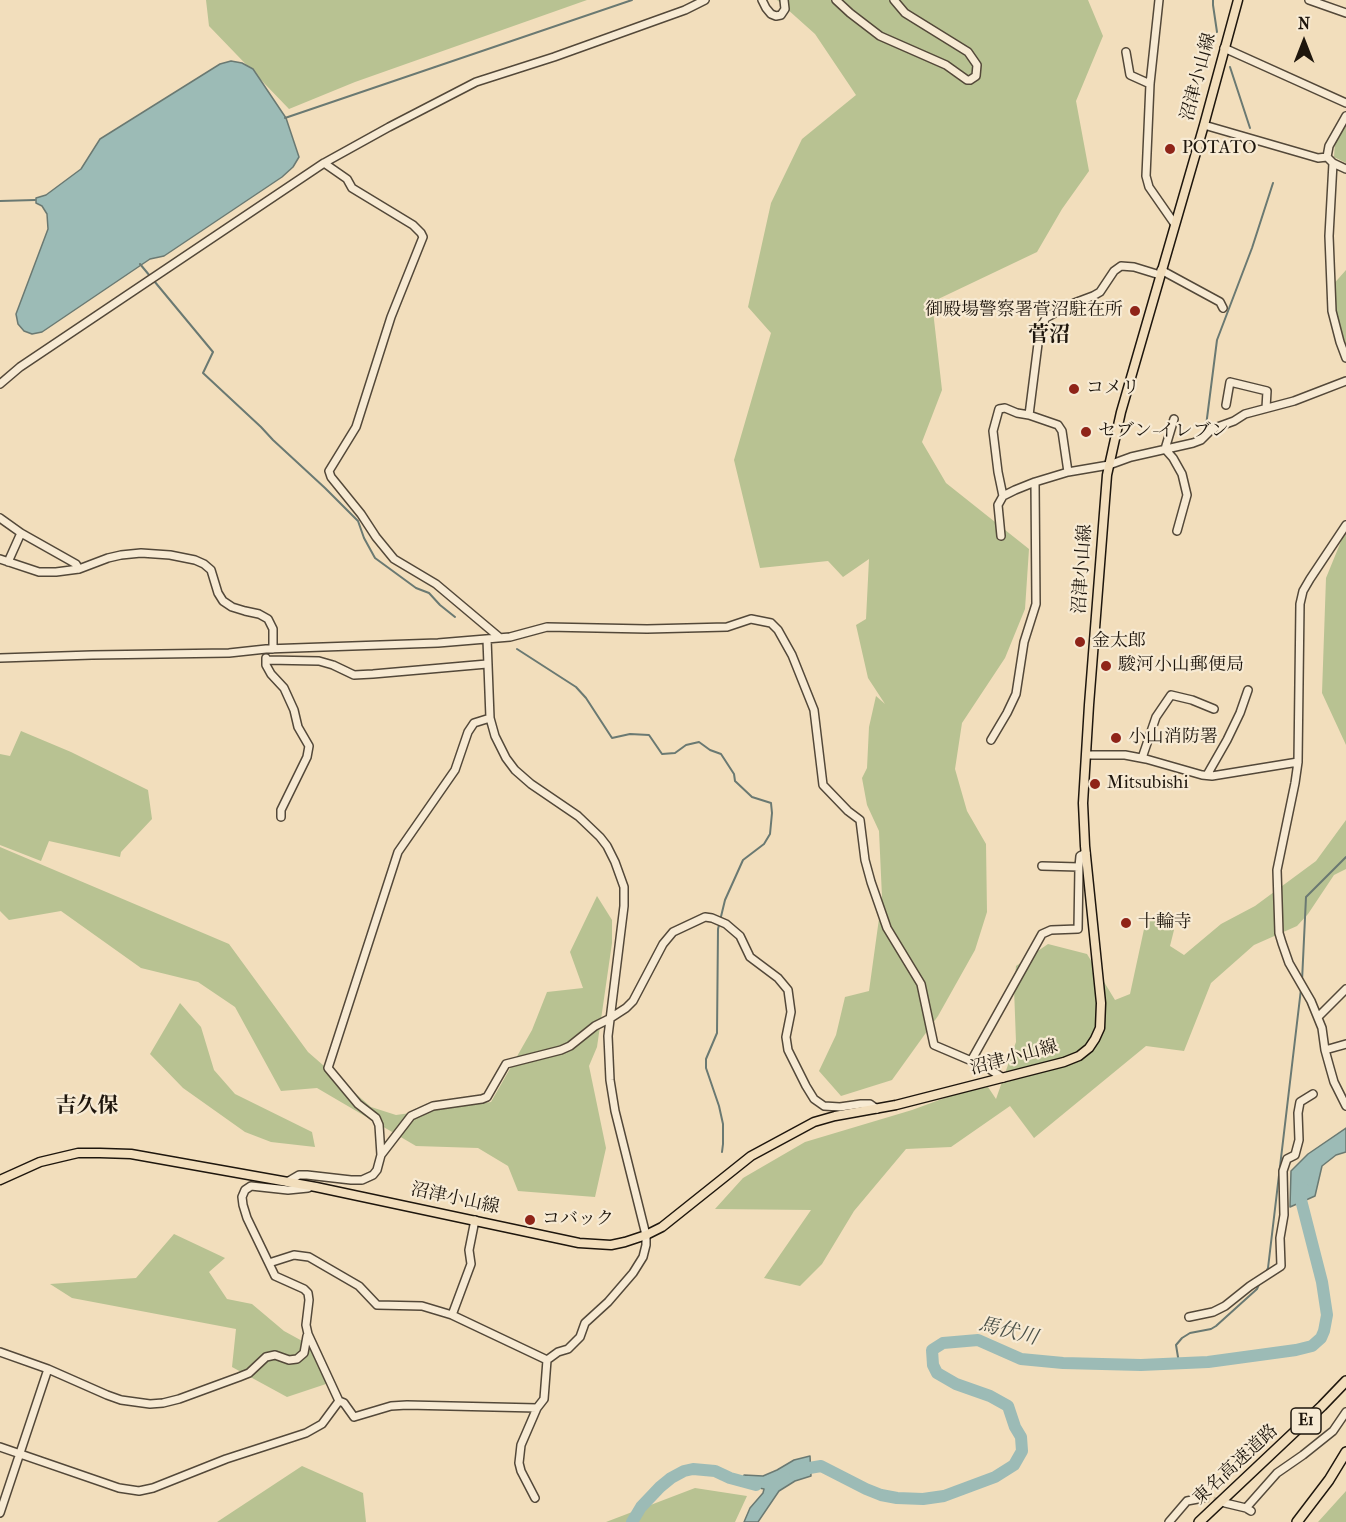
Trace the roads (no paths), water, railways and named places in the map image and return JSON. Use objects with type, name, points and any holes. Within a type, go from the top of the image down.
[{"type":"highway","name":"東名高速道路","points":[[1199,1522],[1322,1407],[1346,1381]]},
{"type":"highway","points":[[1297,1522],[1329,1480],[1346,1452]]},
{"type":"main road","name":"沼津小山線","points":[[0,1180],[39,1162],[78,1153],[131,1154],[316,1187],[579,1243],[611,1245],[646,1235],[662,1227],[752,1156],[814,1122],[896,1105],[1064,1062],[1079,1056],[1089,1048],[1100,1028],[1101,1003],[1083,803],[1109,465],[1121,412],[1238,0]]},
{"type":"street","points":[[0,384],[20,367],[324,162],[476,82],[554,57],[685,10],[705,0]]},
{"type":"street","points":[[762,0],[771,14],[776,16],[781,15],[785,9],[784,0]]},
{"type":"street","points":[[836,0],[880,36],[946,65],[967,80],[976,76],[977,65],[968,52],[905,13],[894,0]]},
{"type":"street","points":[[1159,0],[1150,84],[1146,177],[1149,187],[1174,223]]},
{"type":"street","points":[[1309,0],[1346,13]]},
{"type":"street","points":[[1224,48],[1346,103]]},
{"type":"street","points":[[1126,52],[1130,75],[1150,84]]},
{"type":"street","points":[[1346,116],[1329,146],[1332,311],[1346,358]]},
{"type":"street","points":[[1204,125],[1330,160],[1346,169]]},
{"type":"street","points":[[324,162],[346,179],[352,188],[413,225],[423,237],[391,317],[356,427],[329,471],[331,477],[394,559],[436,584],[499,637]]},
{"type":"street","points":[[1029,415],[1040,328],[1046,318],[1100,292],[1114,271],[1121,266],[1160,272],[1220,302],[1223,308]]},
{"type":"street","points":[[1001,536],[998,505],[1003,496],[1015,490],[1068,472],[1109,465],[1131,457],[1193,443],[1201,440],[1212,429],[1245,414],[1294,401],[1346,381]]},
{"type":"street","points":[[1226,405],[1230,382],[1267,391],[1266,408]]},
{"type":"street","points":[[1003,496],[993,431],[999,409],[1005,408],[1058,425],[1062,431],[1068,472]]},
{"type":"street","points":[[1165,449],[1174,419]]},
{"type":"street","points":[[1165,449],[1182,474],[1187,495],[1177,531]]},
{"type":"street","points":[[991,740],[1016,694],[1024,642],[1036,604],[1035,482]]},
{"type":"street","points":[[0,518],[21,533],[76,564],[79,569]]},
{"type":"street","points":[[1346,525],[1310,579],[1300,604],[1298,762],[1277,870],[1279,933],[1289,963],[1318,1017],[1334,1082],[1346,1106]]},
{"type":"street","points":[[8,562],[21,533]]},
{"type":"street","points":[[0,560],[39,572],[79,569],[108,558],[141,553],[195,560],[210,570],[218,593],[224,601],[232,607],[260,614],[268,619],[273,629],[266,665],[284,688],[294,710],[298,727],[309,747],[307,757],[281,810],[281,817]]},
{"type":"street","points":[[0,658],[229,653],[269,649],[438,643],[510,637],[547,627],[647,629],[727,627],[751,619],[771,623],[778,630],[792,655],[814,710],[823,785],[860,820],[865,860],[871,882],[887,928],[921,984],[934,1045],[988,1068],[1003,1078]]},
{"type":"street","points":[[487,639],[490,718],[501,748],[515,770],[531,784],[578,816],[607,846],[624,887],[624,906],[609,1019],[610,1080],[615,1112],[646,1235],[643,1257],[633,1273],[608,1302],[585,1323],[580,1336],[568,1349],[558,1352],[547,1360],[544,1399],[537,1408],[521,1444],[519,1463],[536,1498]]},
{"type":"street","points":[[267,660],[319,661],[354,675],[487,664]]},
{"type":"street","points":[[1207,775],[1227,740],[1248,690]]},
{"type":"street","points":[[1142,758],[1156,717],[1171,695],[1214,709]]},
{"type":"street","points":[[287,1182],[299,1175],[362,1180],[373,1175],[377,1170],[381,1155],[379,1125],[376,1118],[358,1104],[328,1068],[398,852],[455,770],[468,732],[474,723],[490,718]]},
{"type":"street","points":[[1086,755],[1125,755],[1212,776],[1298,762]]},
{"type":"street","points":[[971,1061],[1042,934],[1051,930],[1078,929],[1080,856],[1086,854]]},
{"type":"street","points":[[1042,866],[1079,867]]},
{"type":"street","points":[[381,1155],[411,1116],[433,1106],[487,1097],[506,1064],[570,1046],[595,1026],[626,1008],[633,1001],[663,944],[673,932],[705,917],[726,924],[740,936],[750,957],[778,978],[788,990],[791,1012],[786,1037],[788,1050],[814,1099],[824,1106],[870,1104],[877,1109]]},
{"type":"street","points":[[1318,1017],[1346,989]]},
{"type":"street","points":[[1325,1050],[1346,1044]]},
{"type":"street","points":[[1189,1317],[1213,1312],[1225,1306],[1281,1266],[1280,1238],[1284,1215],[1283,1171],[1287,1160],[1295,1155],[1299,1140],[1300,1102],[1313,1094]]},
{"type":"street","points":[[316,1187],[288,1190],[251,1186],[245,1190],[242,1197],[243,1205],[275,1276],[308,1293],[306,1325],[308,1334],[339,1401],[344,1403],[354,1418],[391,1406],[407,1405],[537,1408]]},
{"type":"street","points":[[452,1315],[471,1264],[469,1250],[475,1220]]},
{"type":"street","points":[[268,1263],[294,1255],[309,1257],[359,1286],[377,1305],[422,1306],[452,1315],[547,1360]]},
{"type":"street","points":[[0,1352],[48,1369],[121,1400],[163,1404],[249,1373],[266,1357],[275,1355],[289,1360],[297,1359],[304,1353],[308,1334]]},
{"type":"street","points":[[0,1513],[48,1369]]},
{"type":"street","points":[[0,1447],[119,1488],[139,1491],[306,1433],[322,1424],[339,1401]]},
{"type":"street","points":[[1225,1503],[1249,1510],[1277,1473],[1304,1455],[1333,1431],[1346,1412]]},
{"type":"street","points":[[1169,1522],[1187,1501],[1203,1498]]},
{"type":"water","points":[[231,61],[242,63],[253,69],[286,118],[299,157],[293,167],[282,177],[164,256],[150,259],[42,332],[32,334],[24,331],[18,324],[16,314],[48,229],[47,214],[42,206],[36,203],[36,198],[46,195],[81,169],[100,139],[220,64]]},
{"type":"water","points":[[1346,1128],[1346,1152],[1336,1155],[1322,1166],[1315,1196],[1290,1207],[1291,1171],[1308,1154]]},
{"type":"water","points":[[810,1456],[811,1476],[795,1481],[779,1491],[758,1522],[744,1522],[750,1508],[764,1489],[739,1484],[744,1475],[763,1476],[794,1460]]},
{"type":"waterway","points":[[285,118],[632,0]]},
{"type":"waterway","points":[[1213,0],[1217,32]]},
{"type":"waterway","points":[[1230,67],[1250,128]]},
{"type":"waterway","points":[[1206,426],[1217,340],[1252,248],[1273,183]]},
{"type":"waterway","points":[[0,201],[35,200]]},
{"type":"waterway","points":[[140,264],[213,352],[203,373],[358,521],[375,558],[416,588],[429,593],[455,617]]},
{"type":"waterway","points":[[517,649],[576,687],[586,698],[612,738],[630,734],[649,735],[662,754],[675,753],[686,745],[699,742],[721,754],[734,774],[735,781],[752,797],[771,803],[770,834],[764,844],[743,860],[725,900],[718,929],[717,1033],[706,1059],[706,1068],[723,1124],[722,1152]]},
{"type":"waterway","points":[[1302,981],[1306,897],[1346,857]]},
{"type":"waterway","points":[[1266,1272],[1301,989]]},
{"type":"waterway","name":"馬伏川","points":[[795,1472],[821,1466],[881,1495],[923,1499],[944,1496],[995,1477],[1014,1465],[1022,1451],[1021,1437],[1008,1406],[990,1396],[956,1384],[937,1373],[933,1365],[932,1350],[943,1343],[978,1340],[1021,1359],[1063,1363],[1141,1365],[1208,1362],[1312,1346],[1321,1338],[1327,1315],[1322,1282],[1301,1200],[1303,1188]]},
{"type":"waterway","points":[[1179,1363],[1176,1345],[1182,1338],[1190,1333],[1216,1326],[1257,1289],[1260,1282]]},
{"type":"waterway","points":[[632,1522],[641,1507],[660,1487],[684,1471],[693,1469],[715,1471],[756,1485]]},
{"type":"tunnel","points":[[1203,1498],[1223,1502]]},
{"type":"place","name":"POTATO","points":[[1170,149]]},
{"type":"place","name":"御殿場警察署菅沼駐在所","points":[[1135,311]]},
{"type":"place","name":"コメリ","points":[[1074,389]]},
{"type":"place","name":"セブン-イレブン","points":[[1086,432]]},
{"type":"place","name":"金太郎","points":[[1080,642]]},
{"type":"place","name":"駿河小山郵便局","points":[[1106,666]]},
{"type":"place","name":"小山消防署","points":[[1116,738]]},
{"type":"place","name":"Mitsubishi","points":[[1095,784]]},
{"type":"place","name":"十輪寺","points":[[1126,923]]},
{"type":"place","name":"コバック","points":[[530,1220]]},
{"type":"district","name":"菅沼","points":[[1049,336]]},
{"type":"district","name":"吉久保","points":[[87,1107]]}]
